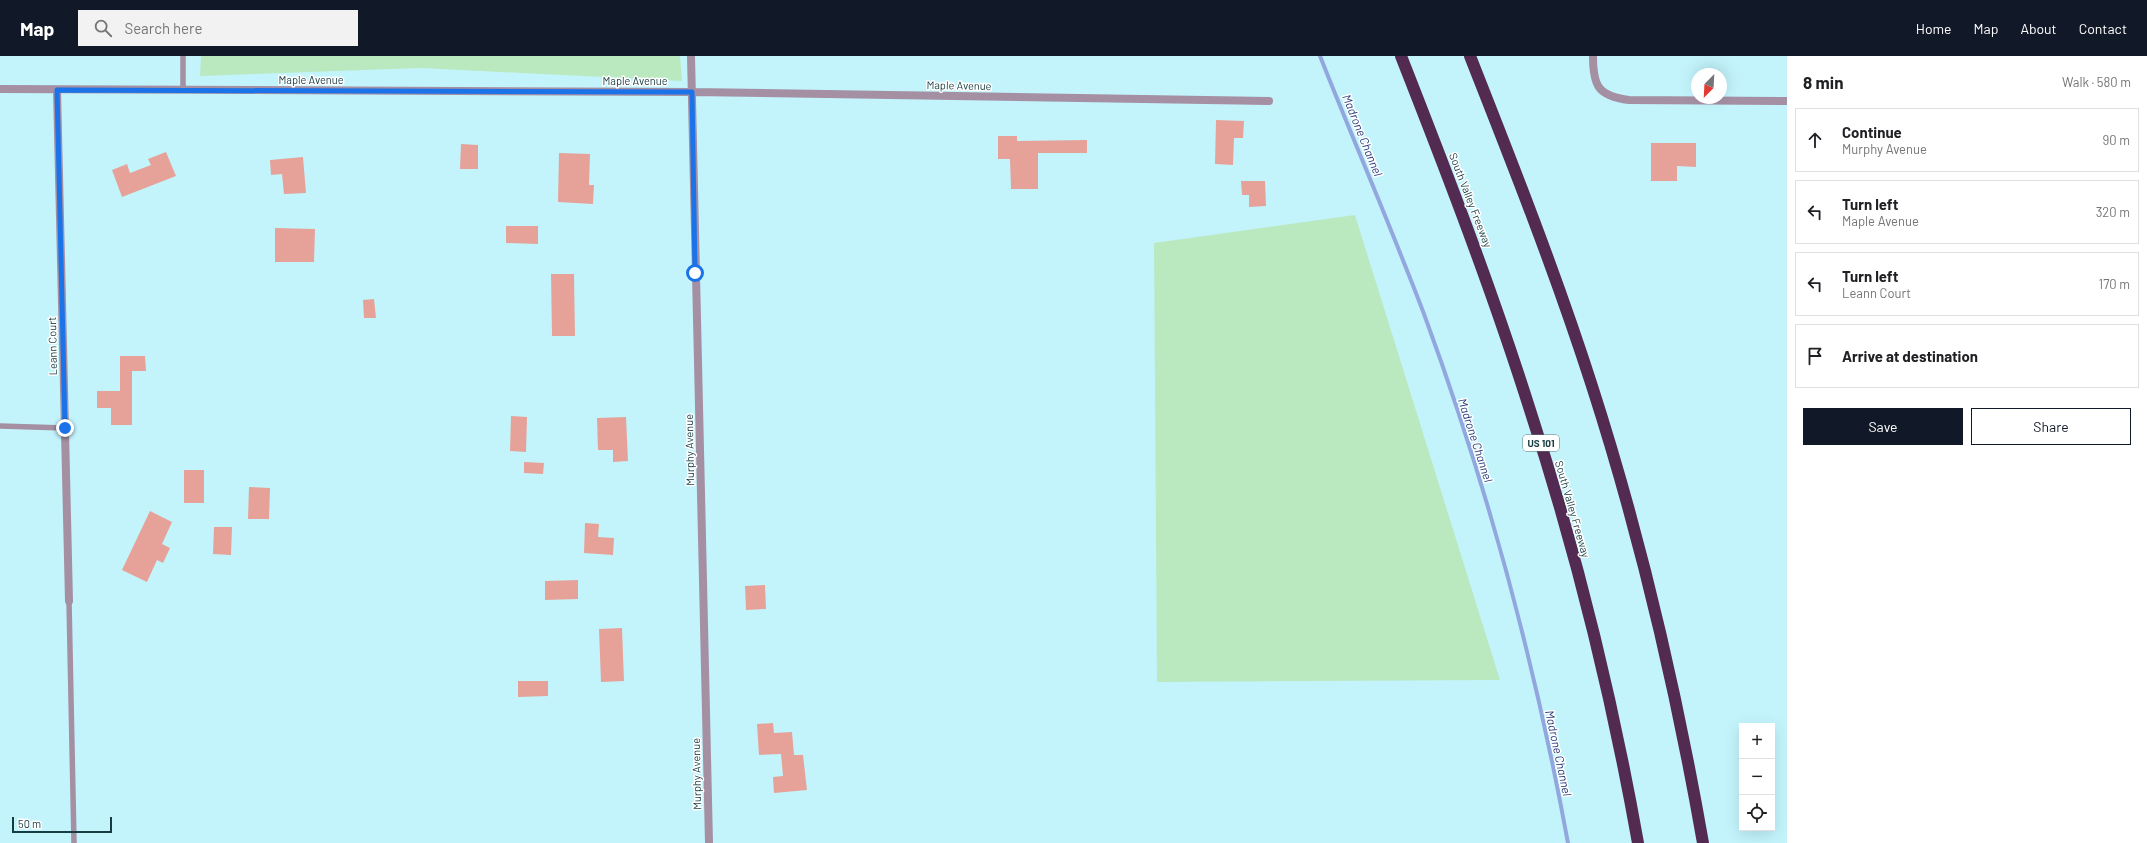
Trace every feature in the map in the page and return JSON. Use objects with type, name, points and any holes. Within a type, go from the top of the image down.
[{"type":"highway","name":"South Valley Freeway","points":[[1401,56],[1474,245],[1531,410],[1555,490],[1597,652],[1617,738],[1638,843]]},
{"type":"highway","points":[[1470,56],[1535,223],[1592,388],[1639,550],[1681,725],[1703,843]]},
{"type":"street","name":"Murphy Avenue","points":[[692,56],[709,843]]},
{"type":"street","points":[[1593,56],[1594,82],[1602,93],[1614,98],[1629,100],[1787,101]]},
{"type":"street","name":"Maple Avenue","points":[[0,89],[692,92],[1269,101]]},
{"type":"street","name":"Leann Court","points":[[57,90],[68,601]]},
{"type":"lane","points":[[183,56],[183,90]]},
{"type":"lane","points":[[0,426],[65,428]]},
{"type":"lane","points":[[68,601],[74,843]]},
{"type":"green space","points":[[201,56],[680,56],[682,81],[421,68],[200,76]]},
{"type":"green space","points":[[1355,215],[1500,680],[1157,682],[1154,243]]},
{"type":"building","points":[[1216,120],[1244,121],[1243,138],[1234,138],[1233,165],[1215,164]]},
{"type":"building","points":[[998,136],[1017,136],[1017,141],[1087,140],[1087,153],[1038,153],[1038,189],[1011,189],[1010,159],[998,159]]},
{"type":"building","points":[[1651,143],[1696,143],[1696,167],[1677,166],[1677,181],[1651,181]]},
{"type":"building","points":[[461,144],[478,145],[478,169],[460,169]]},
{"type":"building","points":[[166,152],[176,176],[122,197],[112,170],[127,164],[130,173],[151,165],[148,159]]},
{"type":"building","points":[[559,153],[590,154],[589,185],[594,185],[593,204],[558,202]]},
{"type":"building","points":[[303,157],[306,193],[284,194],[282,174],[271,175],[270,160]]},
{"type":"building","points":[[1241,181],[1265,181],[1266,206],[1249,207],[1249,195],[1242,195]]},
{"type":"building","points":[[506,226],[538,226],[538,244],[506,243]]},
{"type":"building","points":[[275,228],[315,229],[314,262],[275,262]]},
{"type":"building","points":[[551,274],[574,274],[575,336],[552,336]]},
{"type":"building","points":[[374,299],[376,318],[364,318],[363,300]]},
{"type":"building","points":[[120,356],[145,356],[146,371],[132,371],[132,425],[111,425],[111,408],[97,408],[97,391],[120,391]]},
{"type":"building","points":[[511,416],[527,417],[526,452],[510,451]]},
{"type":"building","points":[[626,417],[628,461],[613,462],[613,450],[598,450],[597,418]]},
{"type":"building","points":[[524,462],[544,463],[543,474],[524,473]]},
{"type":"building","points":[[184,470],[204,470],[204,503],[184,503]]},
{"type":"building","points":[[249,487],[270,488],[269,519],[248,519]]},
{"type":"building","points":[[150,511],[172,522],[162,544],[170,548],[163,563],[157,560],[147,582],[122,570]]},
{"type":"building","points":[[585,523],[599,524],[598,537],[614,538],[613,555],[584,553]]},
{"type":"building","points":[[214,527],[232,527],[231,555],[213,554]]},
{"type":"building","points":[[578,580],[578,599],[545,600],[545,581]]},
{"type":"building","points":[[765,585],[766,609],[746,610],[745,586]]},
{"type":"building","points":[[622,628],[624,681],[601,682],[599,629]]},
{"type":"building","points":[[518,681],[548,681],[548,696],[518,697]]},
{"type":"building","points":[[773,723],[774,733],[792,732],[794,755],[803,755],[807,790],[774,793],[773,777],[783,776],[781,754],[759,755],[757,724]]},
{"type":"waterway","name":"Madrone Channel","points":[[1320,56],[1424,314],[1447,378],[1489,509],[1525,642],[1555,776],[1568,843]]},
{"type":"route","points":[[65,428],[57,90],[692,92],[695,273]]}]
